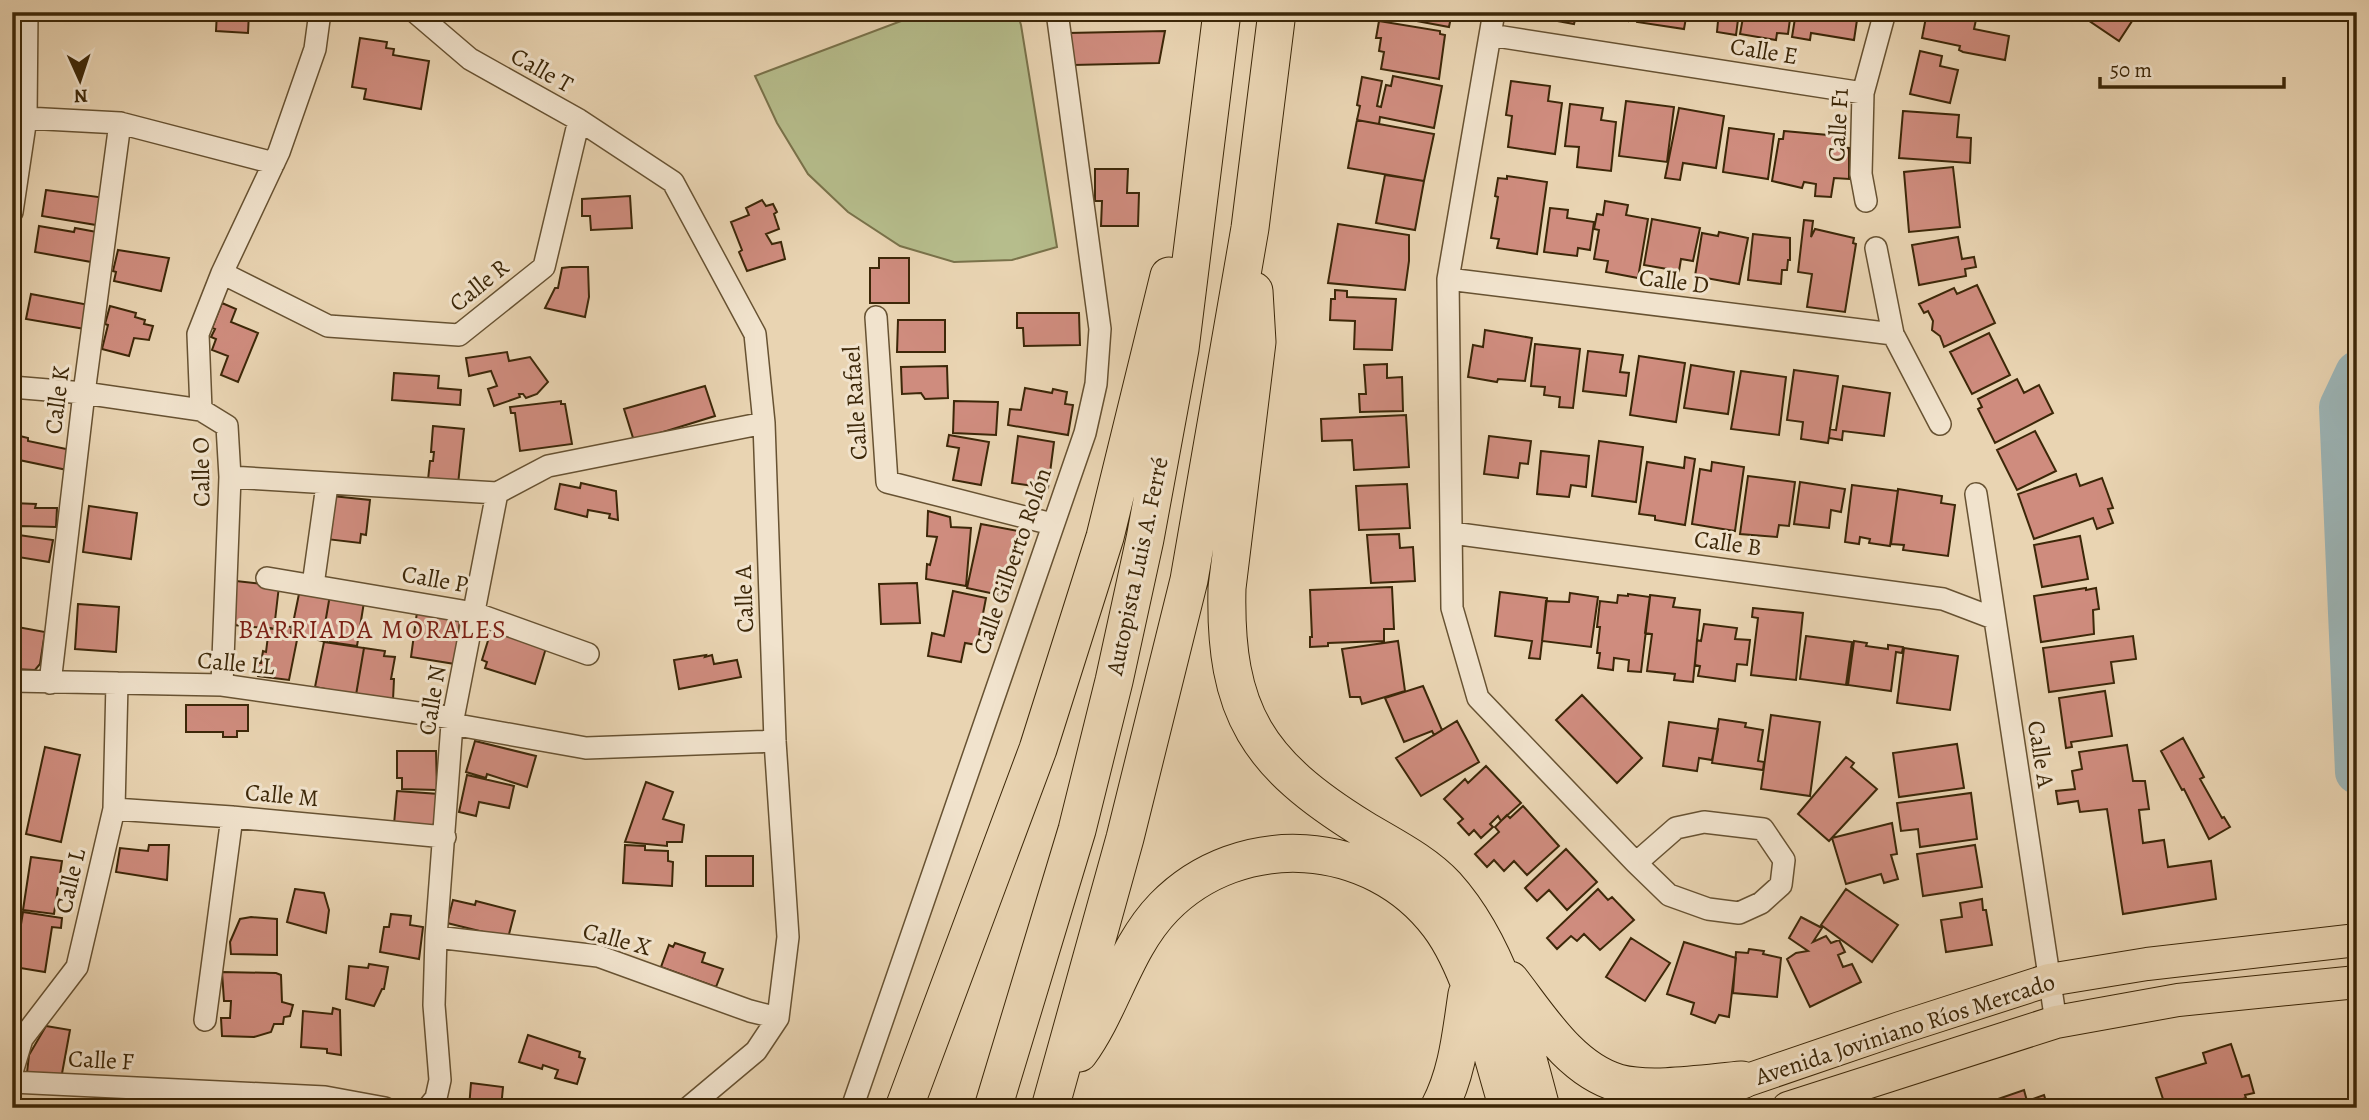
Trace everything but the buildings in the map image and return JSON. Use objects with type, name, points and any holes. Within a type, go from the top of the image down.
[{"type":"highway","name":"Autopista Luis A. Ferré","points":[[993,1108],[1077,830],[1114,681],[1145,539],[1180,349],[1222,12]]},
{"type":"highway","name":"Autopista Luis A. Ferré","points":[[1054,1095],[1125,838],[1189,580],[1250,228],[1277,12]]},
{"type":"highway","points":[[904,1108],[1038,749],[1088,594],[1105,537],[1207,122]]},
{"type":"highway","points":[[1250,228],[1256,342],[1227,588],[1226,624],[1233,678],[1258,738],[1280,768],[1315,797],[1421,865],[1443,884],[1475,924],[1480,970],[1508,1108]]},
{"type":"highway","points":[[1054,1095],[1094,1032],[1134,947],[1162,909],[1190,883],[1222,866],[1249,857],[1281,852],[1321,855],[1361,866],[1393,882],[1421,904],[1457,953],[1546,1026],[1579,1061],[1601,1075],[1619,1083],[1655,1086],[1742,1080]]},
{"type":"highway","points":[[1439,1108],[1448,1091],[1480,970]]},
{"type":"highway","points":[[1480,970],[1527,1057],[1541,1108]]},
{"type":"main road","name":"Avenida Joviniano Ríos Mercado","points":[[1666,1108],[1742,1080],[2049,980],[2213,955],[2357,940]]},
{"type":"main road","name":"Avenida Joviniano Ríos Mercado","points":[[1788,1108],[2056,1022],[2178,1000],[2357,982]]},
{"type":"street","points":[[12,212],[26,118],[27,12]]},
{"type":"street","name":"Calle O","points":[[222,685],[230,477],[228,426],[201,410],[198,334],[222,273],[274,163],[315,49],[320,12]]},
{"type":"street","name":"Calle T","points":[[415,12],[470,59],[579,120]]},
{"type":"street","name":"Calle Gilberto Rolón","points":[[852,1108],[1084,433],[1096,384],[1100,330],[1057,12]]},
{"type":"street","points":[[1494,12],[1448,279],[1452,608],[1478,698],[1636,863],[1670,895],[1708,909],[1739,913],[1761,903],[1781,885],[1784,860],[1763,829],[1704,822],[1676,828],[1636,863]]},
{"type":"street","name":"Calle F1","points":[[1866,201],[1861,174],[1863,93],[1885,12]]},
{"type":"street","name":"Calle E","points":[[1490,35],[1863,93]]},
{"type":"street","points":[[26,118],[120,123],[274,163]]},
{"type":"street","name":"Calle R","points":[[222,273],[328,326],[459,335],[544,267],[579,120]]},
{"type":"street","name":"Calle A","points":[[579,120],[673,182],[755,334],[764,423],[775,741],[788,937],[778,1018],[756,1051],[688,1108]]},
{"type":"street","name":"Calle K","points":[[50,683],[84,393],[120,123]]},
{"type":"street","points":[[1876,248],[1893,334],[1940,424]]},
{"type":"street","name":"Calle D","points":[[1448,279],[1893,334]]},
{"type":"street","name":"Calle Rafael","points":[[876,317],[887,482],[1052,524]]},
{"type":"street","points":[[12,387],[84,393],[201,410]]},
{"type":"street","points":[[230,477],[327,485],[497,493],[548,466],[764,423]]},
{"type":"street","points":[[313,586],[327,485]]},
{"type":"street","name":"Calle N","points":[[428,1108],[436,1098],[440,1080],[434,1005],[436,937],[453,721],[497,493]]},
{"type":"street","name":"Calle A","points":[[1976,494],[2056,1022]]},
{"type":"street","name":"Calle B","points":[[1452,533],[1943,599],[1993,618]]},
{"type":"street","name":"Calle P","points":[[267,578],[474,612],[587,654]]},
{"type":"street","name":"Calle LL","points":[[12,681],[222,685],[453,721],[586,748],[775,741]]},
{"type":"street","name":"Calle L","points":[[12,1072],[22,1039],[77,967],[114,809],[117,683]]},
{"type":"street","name":"Calle M","points":[[114,809],[445,837]]},
{"type":"street","points":[[205,1020],[232,817]]},
{"type":"street","name":"Calle X","points":[[436,937],[598,957],[750,1011],[778,1018]]},
{"type":"street","name":"Calle F","points":[[12,1082],[185,1100],[325,1097],[385,1108]]},
{"type":"green space","points":[[925,12],[1017,12],[1057,247],[1012,260],[954,262],[900,246],[848,212],[808,174],[777,123],[755,76]]},
{"type":"waterway","points":[[2357,373],[2341,407],[2357,772]]},
{"type":"district","name":"BARRIADA MORALES","points":[[373,629]]}]
